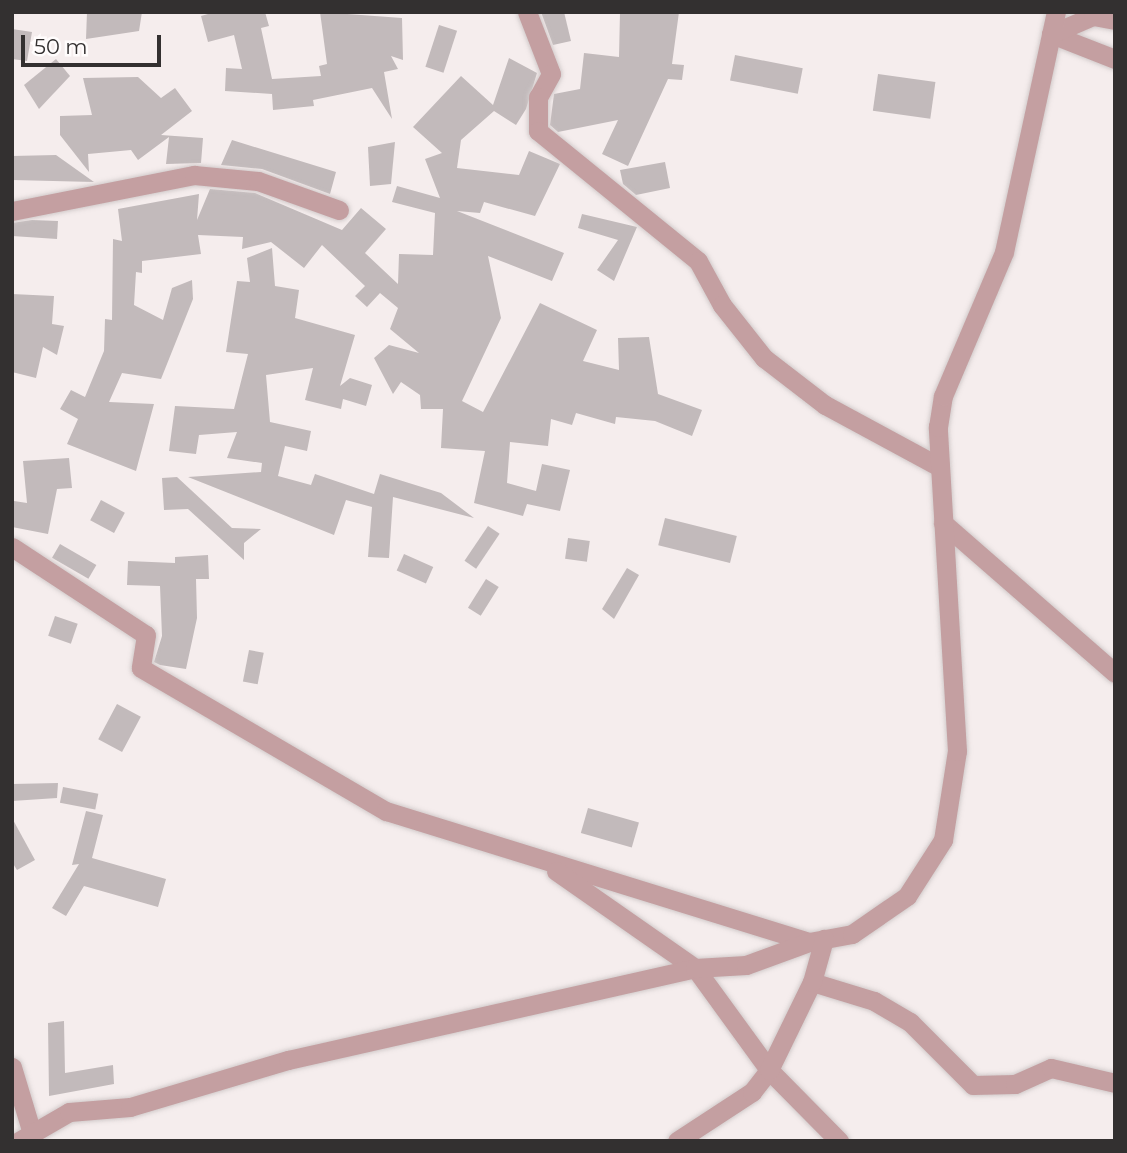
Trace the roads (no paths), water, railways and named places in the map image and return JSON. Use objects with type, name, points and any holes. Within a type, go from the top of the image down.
[{"type":"street","points":[[527,12],[551,74],[538,97],[538,131],[698,261],[722,305],[764,358],[825,405],[936,465]]},
{"type":"street","points":[[12,1067],[25,1136],[69,1112],[130,1107],[288,1060],[695,968],[746,965],[817,940],[852,934],[907,896],[943,840],[957,751],[943,523],[936,465],[943,396],[1004,252],[1056,12]]},
{"type":"street","points":[[1051,34],[1097,14],[1115,20]]},
{"type":"street","points":[[1051,34],[1115,59]]},
{"type":"street","points":[[12,211],[194,175],[269,184],[339,210]]},
{"type":"street","points":[[943,523],[1115,673]]},
{"type":"street","points":[[12,547],[146,635],[141,668],[386,811],[541,861],[817,940]]},
{"type":"street","points":[[541,861],[695,968],[769,1070],[839,1141]]},
{"type":"street","points":[[677,1141],[751,1092],[769,1070],[812,982],[817,940]]},
{"type":"street","points":[[812,982],[874,1001],[910,1022],[974,1085],[1016,1084],[1051,1068],[1115,1083]]}]
